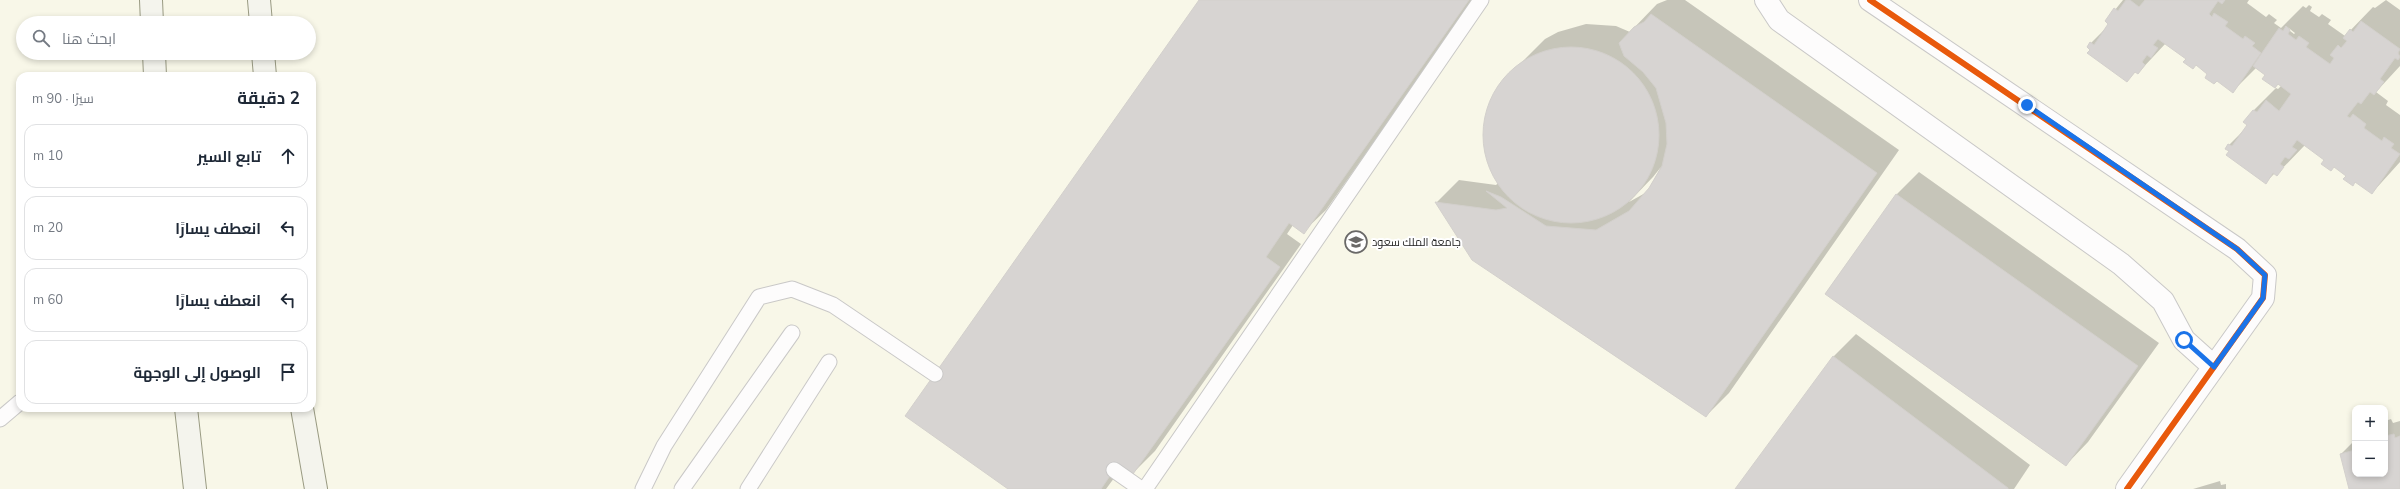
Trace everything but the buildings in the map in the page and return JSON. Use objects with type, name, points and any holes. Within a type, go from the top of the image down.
[{"type":"main road","points":[[259,0],[260,16]]},
{"type":"main road","points":[[154,60],[155,72]]},
{"type":"main road","points":[[264,60],[265,72]]},
{"type":"main road","points":[[186,412],[195,489]]},
{"type":"main road","points":[[303,412],[316,489]]},
{"type":"street","points":[[1766,0],[1779,20],[2121,264],[2163,301],[2184,340],[2214,367]]},
{"type":"street","points":[[1870,0],[2237,249],[2265,275],[2263,298],[2127,489]]},
{"type":"lane","points":[[1145,489],[1481,0]]},
{"type":"lane","points":[[643,489],[664,446],[759,297],[792,288],[833,304],[935,374]]},
{"type":"lane","points":[[682,489],[792,333]]},
{"type":"lane","points":[[748,489],[829,362]]},
{"type":"lane","points":[[0,419],[16,405]]},
{"type":"lane","points":[[1114,470],[1141,489]]},
{"type":"shaded area","name":"جامعة الملك سعود","points":[[0,0],[2400,0],[2400,489],[0,489]]},
{"type":"cycle path","points":[[1870,0],[2237,249],[2265,275],[2263,298],[2127,489]]},
{"type":"place","name":"جامعة الملك سعود","points":[[1356,242]]},
{"type":"route","points":[[2027,105],[2237,249],[2265,275],[2263,298],[2214,367],[2184,340]]}]
